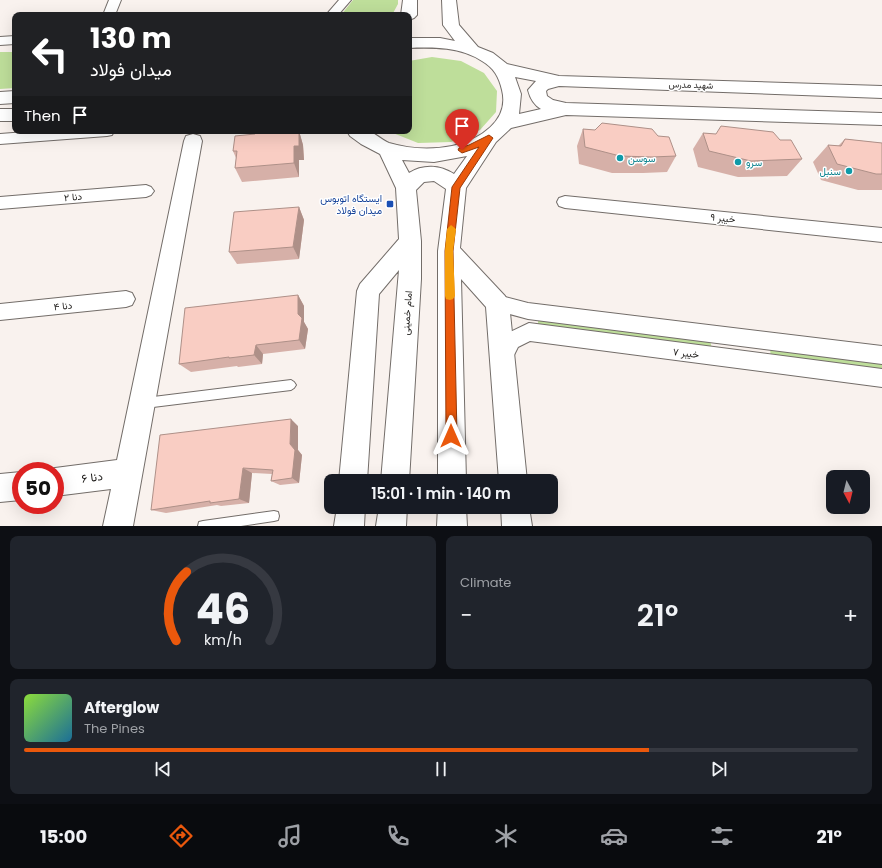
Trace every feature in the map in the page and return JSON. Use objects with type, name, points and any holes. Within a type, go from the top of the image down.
[{"type":"main road","points":[[409,12],[410,0]]},
{"type":"main road","points":[[449,0],[451,25],[457,34],[472,49]]},
{"type":"main road","points":[[412,27],[419,32],[429,33],[438,32],[451,25]]},
{"type":"main road","points":[[412,43],[431,42],[452,44],[472,49],[488,58],[501,68],[512,85],[513,104],[497,130],[456,187],[449,251],[452,474]]},
{"type":"main road","name":"شهید مدرس","points":[[501,68],[559,81],[882,92]]},
{"type":"main road","points":[[559,81],[542,85],[537,90],[537,97],[542,102],[566,109],[882,119]]},
{"type":"main road","points":[[0,98],[12,97]]},
{"type":"main road","points":[[360,134],[369,141],[387,149],[408,154],[430,156],[452,153],[472,147],[497,130],[566,109]]},
{"type":"main road","points":[[0,115],[12,115]]},
{"type":"main road","points":[[118,526],[193,141]]},
{"type":"main road","name":"امام خمینی","points":[[387,149],[406,188],[410,241],[410,279],[396,474]]},
{"type":"main road","points":[[406,188],[412,180],[420,175],[430,173],[439,174],[449,179],[456,187]]},
{"type":"main road","points":[[354,474],[368,291],[410,241]]},
{"type":"main road","points":[[449,251],[497,303],[512,474]]},
{"type":"main road","name":"دنا ۶","points":[[64,481],[128,473]]},
{"type":"main road","points":[[0,488],[12,487]]},
{"type":"main road","points":[[349,526],[350,514]]},
{"type":"main road","points":[[391,526],[392,514]]},
{"type":"main road","points":[[452,514],[452,526]]},
{"type":"main road","points":[[516,514],[517,526]]},
{"type":"street","points":[[110,12],[115,0]]},
{"type":"street","points":[[335,12],[345,0]]},
{"type":"street","points":[[0,41],[12,40]]},
{"type":"street","points":[[0,139],[67,134]]},
{"type":"street","name":"دنا ۲","points":[[0,203],[146,191]]},
{"type":"street","name":"خیبر ۹","points":[[565,202],[882,235]]},
{"type":"street","name":"دنا ۴","points":[[0,312],[126,299]]},
{"type":"street","points":[[497,303],[528,311],[882,355]]},
{"type":"street","points":[[502,359],[511,341],[528,332],[522,328],[519,321],[521,315],[528,311]]},
{"type":"street","name":"خیبر ۷","points":[[528,332],[882,378]]},
{"type":"street","points":[[738,337],[741,360]]},
{"type":"lane","points":[[142,403],[291,385]]},
{"type":"lane","points":[[203,526],[274,516]]},
{"type":"green space","points":[[353,0],[398,0],[398,4],[394,12],[343,12]]},
{"type":"green space","points":[[0,52],[12,52],[12,88],[0,89]]},
{"type":"green space","points":[[432,57],[461,61],[484,73],[497,91],[496,112],[480,130],[451,142],[418,143],[396,134],[412,134],[412,60]]},
{"type":"green space","points":[[538,317],[710,340],[712,349],[538,328]]},
{"type":"green space","points":[[770,349],[882,362],[882,371],[771,358]]},
{"type":"building","points":[[602,123],[652,129],[658,136],[669,137],[676,156],[620,156],[585,147],[583,129],[595,130]]},
{"type":"building","points":[[721,126],[773,132],[780,140],[791,140],[802,159],[751,161],[709,151],[703,133],[716,134]]},
{"type":"building","points":[[255,134],[299,134],[299,146],[294,146],[294,163],[235,168],[237,151],[233,151],[235,136]]},
{"type":"building","points":[[845,139],[882,143],[882,174],[876,174],[837,164],[828,145],[841,146]]},
{"type":"building","points":[[299,207],[293,247],[229,252],[234,212]]},
{"type":"building","points":[[298,295],[298,314],[302,318],[299,340],[256,345],[254,355],[179,364],[185,308]]},
{"type":"building","points":[[291,419],[290,444],[295,450],[292,478],[271,481],[273,470],[243,468],[239,499],[210,503],[210,501],[151,510],[160,435]]},
{"type":"slow traffic","points":[[450,296],[449,251],[451,229]]},
{"type":"place","name":"سوسن","points":[[620,158]]},
{"type":"place","name":"سرو","points":[[738,162]]},
{"type":"place","name":"سنبل","points":[[849,171]]},
{"type":"place","name":"ایستگاه اتوبوس میدان فولاد","points":[[390,204]]},
{"type":"route","points":[[451,436],[449,251],[456,187],[489,138],[472,147],[462,150]]}]
